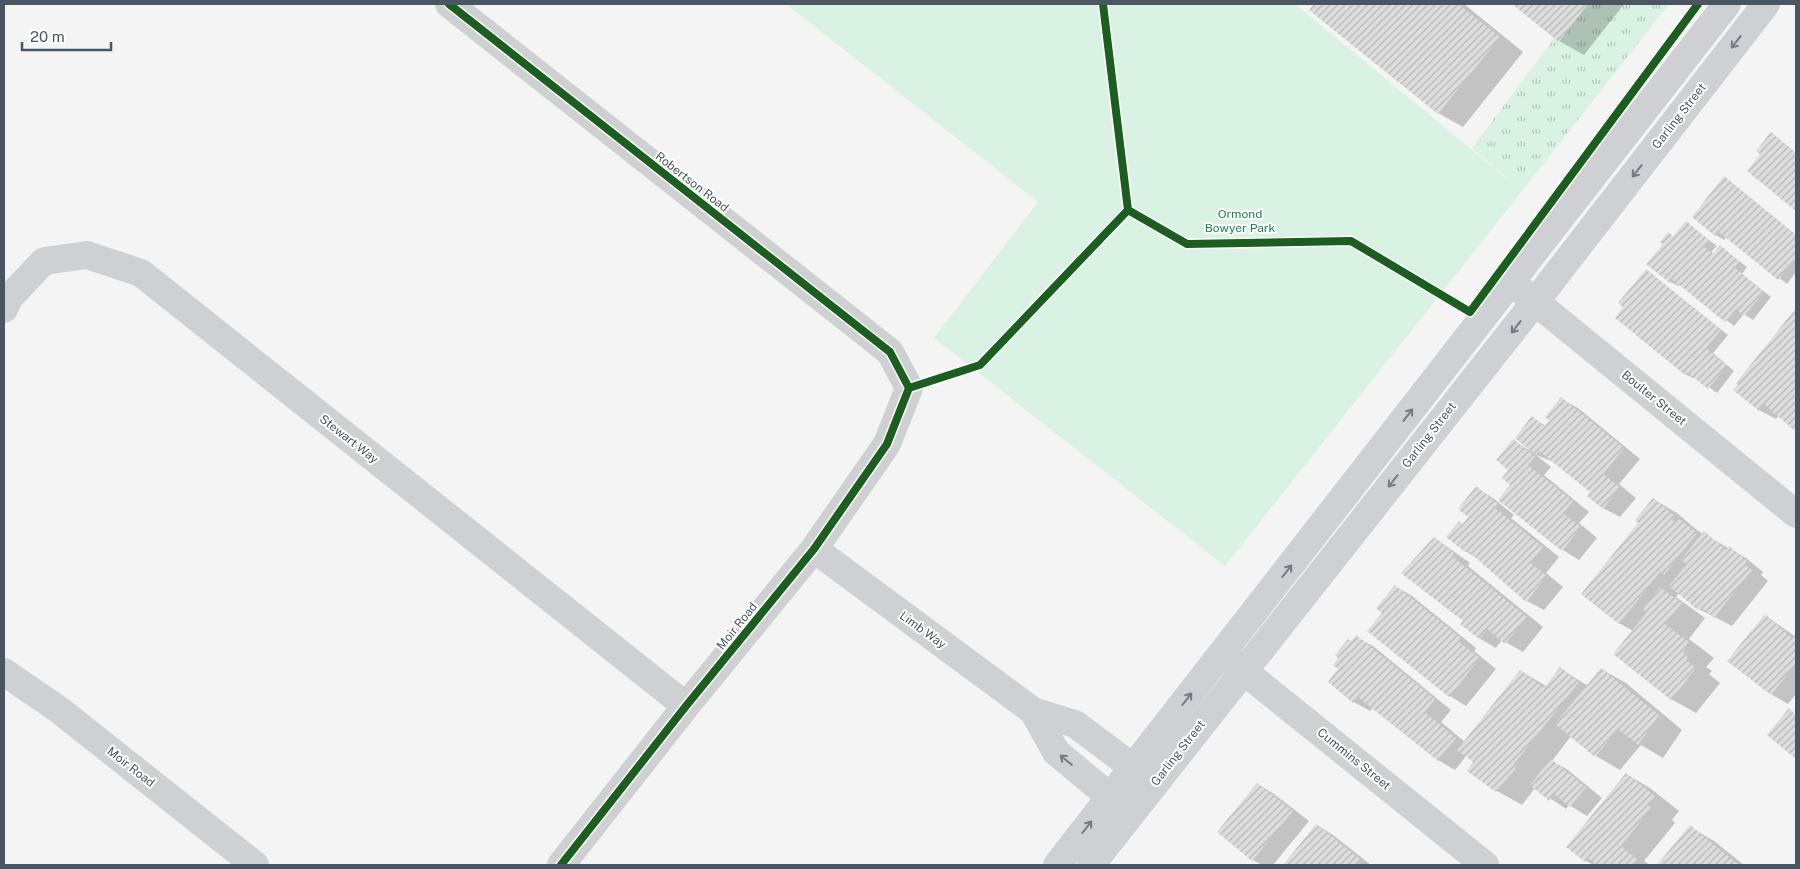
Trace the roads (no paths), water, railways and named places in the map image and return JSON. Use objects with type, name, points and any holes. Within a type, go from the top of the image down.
[{"type":"street","name":"Robertson Road","points":[[449,4],[890,352],[909,388]]},
{"type":"street","name":"Garling Street","points":[[1233,662],[1511,282],[1727,4]]},
{"type":"street","name":"Garling Street","points":[[1057,865],[1120,805],[1233,662],[1535,302],[1766,4]]},
{"type":"street","name":"Stewart Way","points":[[4,309],[9,298],[44,261],[87,255],[141,273],[686,706]]},
{"type":"street","name":"Boulter Street","points":[[1511,282],[1796,514]]},
{"type":"street","name":"Moir Road","points":[[561,865],[686,706],[814,549],[887,444],[909,388]]},
{"type":"street","name":"Limb Way","points":[[814,549],[1033,712],[1075,724],[1144,775]]},
{"type":"street","name":"Cummins Street","points":[[1233,662],[1485,865]]},
{"type":"street","name":"Moir Road","points":[[4,672],[58,710],[255,865]]},
{"type":"street","name":"Limb Way","points":[[1033,712],[1056,752],[1120,805]]},
{"type":"street","name":"Garling Street","points":[[1091,865],[1120,805]]},
{"type":"park label","name":"Ormond Bowyer Park","points":[[1240,221]]}]
